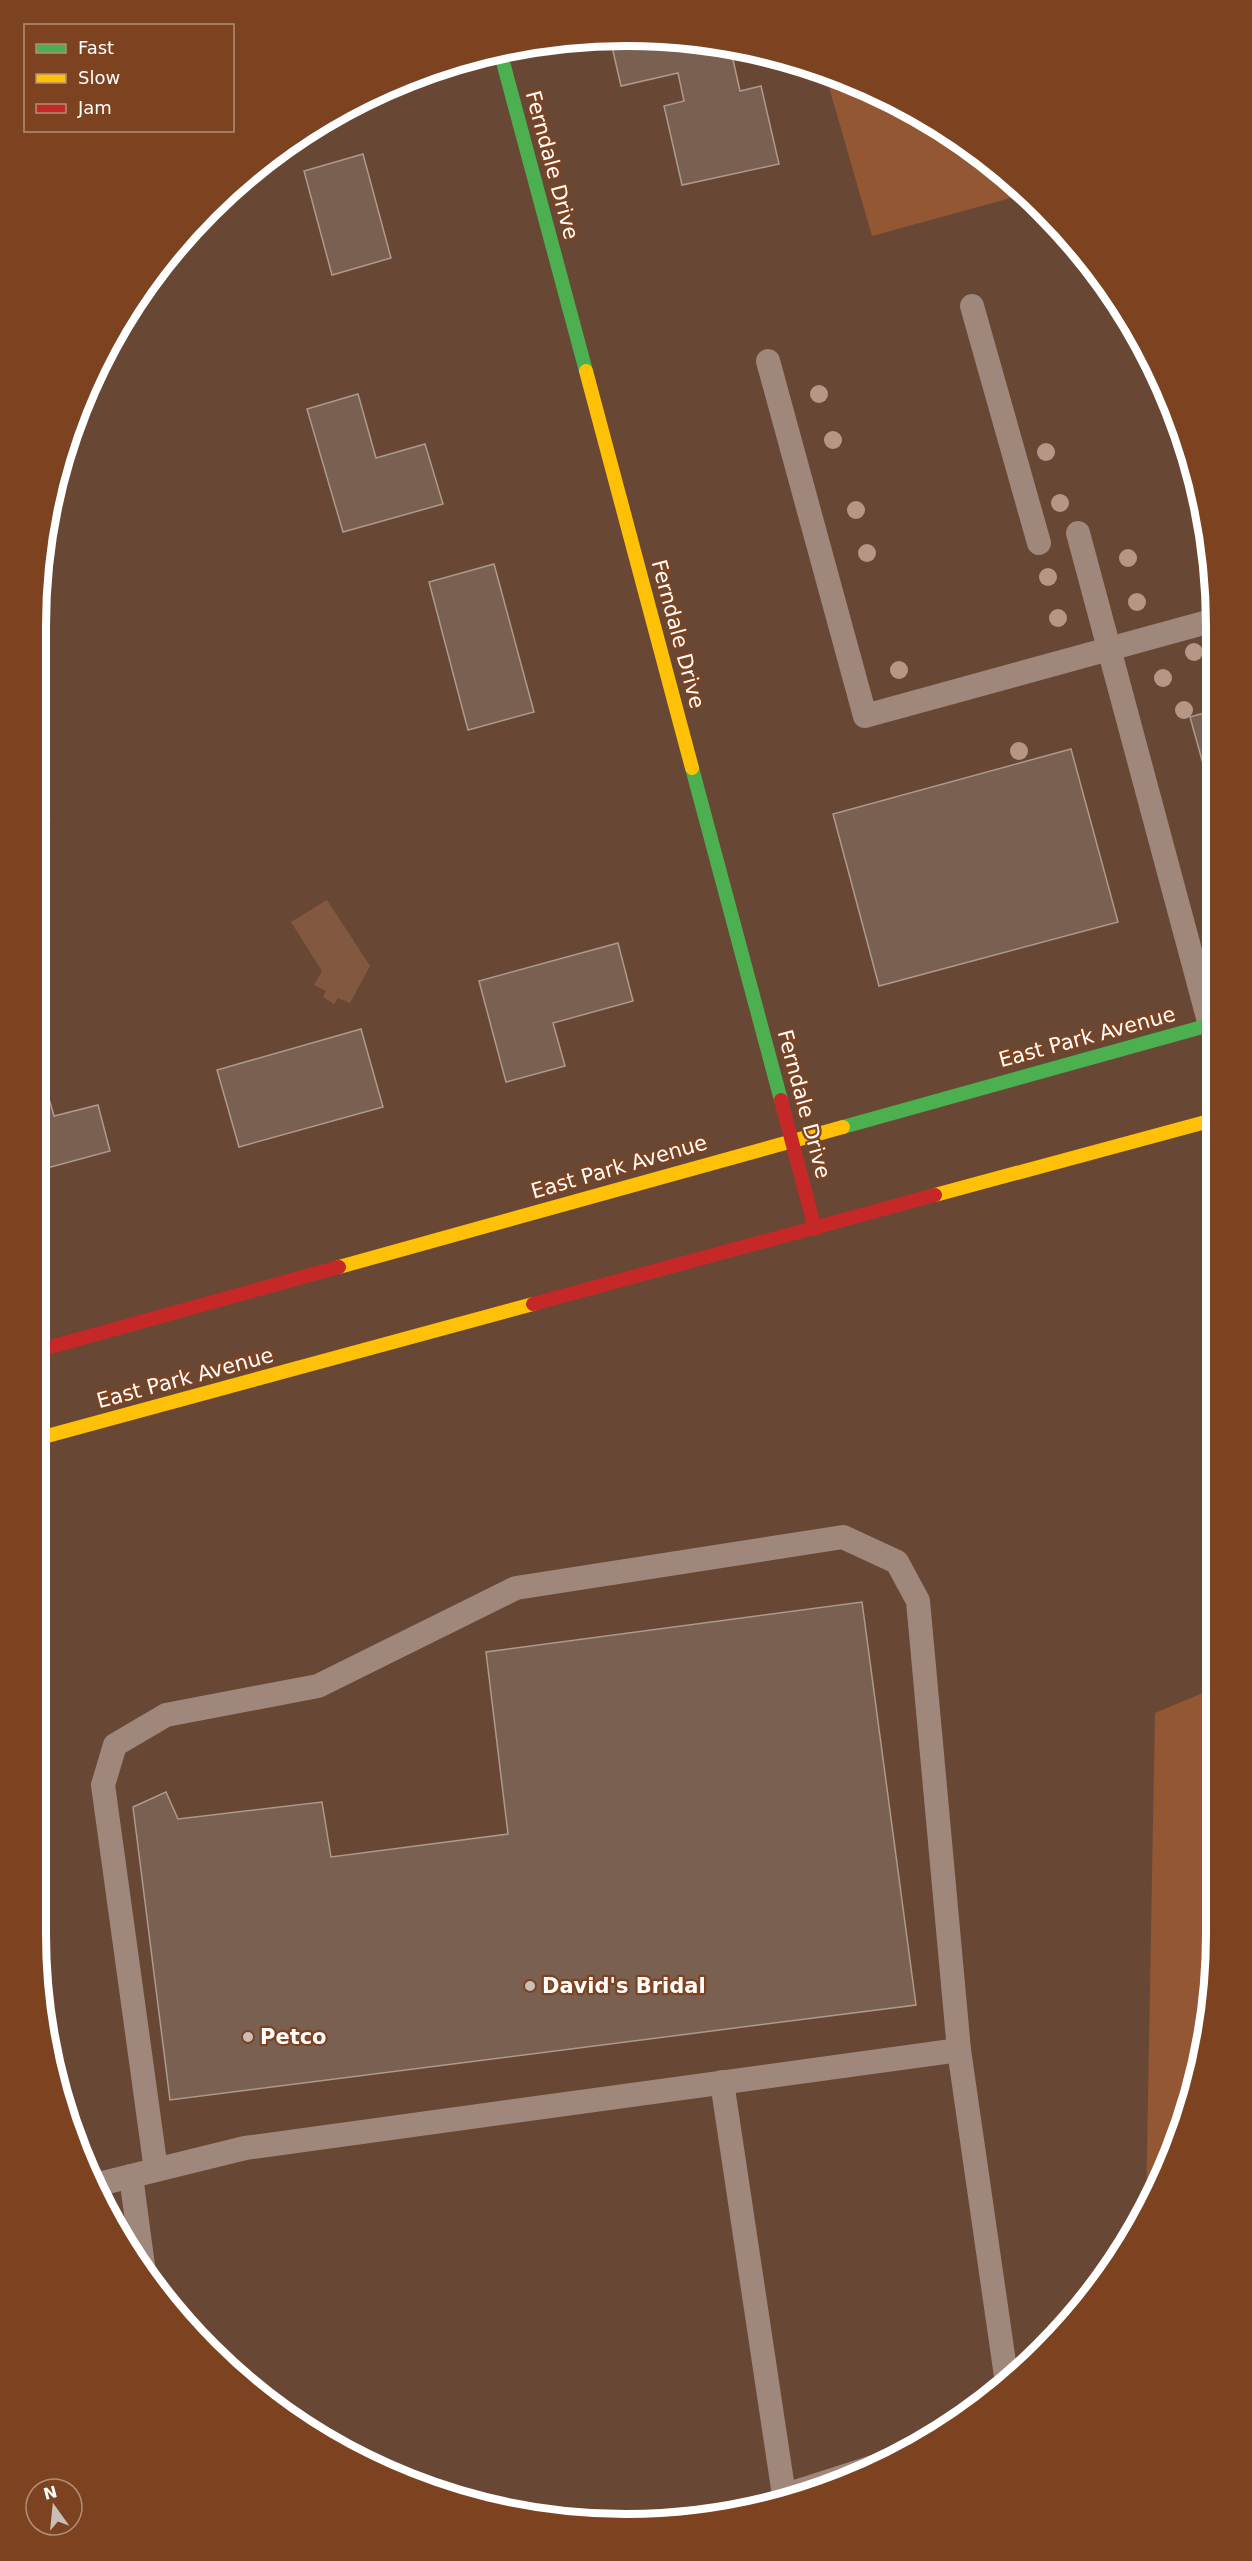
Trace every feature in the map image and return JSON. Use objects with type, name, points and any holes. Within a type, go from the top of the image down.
[{"type":"main road","name":"Ferndale Drive","points":[[502,60],[815,1229]]},
{"type":"main road","name":"East Park Avenue","points":[[46,1348],[1206,1026]]},
{"type":"main road","name":"East Park Avenue","points":[[46,1436],[1206,1122]]},
{"type":"lane","points":[[972,306],[1039,543]]},
{"type":"lane","points":[[768,361],[865,716],[1206,622]]},
{"type":"lane","points":[[1078,533],[1206,1006]]},
{"type":"lane","points":[[156,2170],[103,1785],[115,1746],[166,1715],[318,1686],[516,1588],[843,1537],[897,1562],[918,1601],[959,2050],[1006,2373]]},
{"type":"lane","points":[[102,2183],[245,2148],[959,2050]]},
{"type":"lane","points":[[722,2082],[783,2493]]},
{"type":"lane","points":[[131,2176],[141,2253]]},
{"type":"shaded area","points":[[828,83],[882,106],[916,124],[979,166],[1015,197],[872,236]]},
{"type":"shaded area","points":[[46,802],[51,821],[46,822]]},
{"type":"shaded area","points":[[327,900],[370,966],[350,1003],[338,998],[334,1004],[323,997],[326,991],[314,985],[322,971],[291,922]]},
{"type":"shaded area","points":[[1206,1692],[1206,1935],[1201,2011],[1186,2085],[1175,2121],[1146,2190],[1155,1713]]},
{"type":"building","points":[[612,47],[702,51],[732,57],[740,91],[761,86],[779,164],[682,185],[664,106],[684,101],[678,73],[621,86]]},
{"type":"building","points":[[363,154],[391,258],[332,275],[304,171]]},
{"type":"building","points":[[358,394],[376,458],[425,444],[443,504],[343,532],[307,409]]},
{"type":"building","points":[[494,564],[534,712],[468,730],[429,582]]},
{"type":"building","points":[[1206,712],[1206,774],[1190,717]]},
{"type":"building","points":[[1071,749],[1118,922],[879,986],[833,814]]},
{"type":"building","points":[[618,943],[633,1001],[553,1023],[565,1066],[506,1082],[479,981]]},
{"type":"building","points":[[361,1029],[383,1107],[239,1147],[217,1070]]},
{"type":"building","points":[[50,1102],[54,1116],[98,1105],[110,1151],[46,1168],[46,1103]]},
{"type":"building","points":[[862,1602],[916,2005],[170,2100],[133,1807],[166,1792],[178,1819],[322,1802],[331,1857],[508,1834],[486,1652]]},
{"type":"traffic: fast","points":[[502,60],[586,371]]},
{"type":"traffic: fast","points":[[692,768],[781,1100]]},
{"type":"traffic: fast","points":[[843,1127],[1206,1026]]},
{"type":"traffic: slow","points":[[586,371],[692,768]]},
{"type":"traffic: slow","points":[[935,1195],[1206,1122]]},
{"type":"traffic: slow","points":[[339,1267],[843,1127]]},
{"type":"traffic: slow","points":[[46,1436],[533,1304]]},
{"type":"traffic: jam","points":[[781,1100],[815,1229]]},
{"type":"traffic: jam","points":[[533,1304],[935,1195]]},
{"type":"traffic: jam","points":[[46,1348],[339,1267]]},
{"type":"place","name":"David's Bridal","points":[[530,1986]]},
{"type":"place","name":"Petco","points":[[248,2037]]}]
